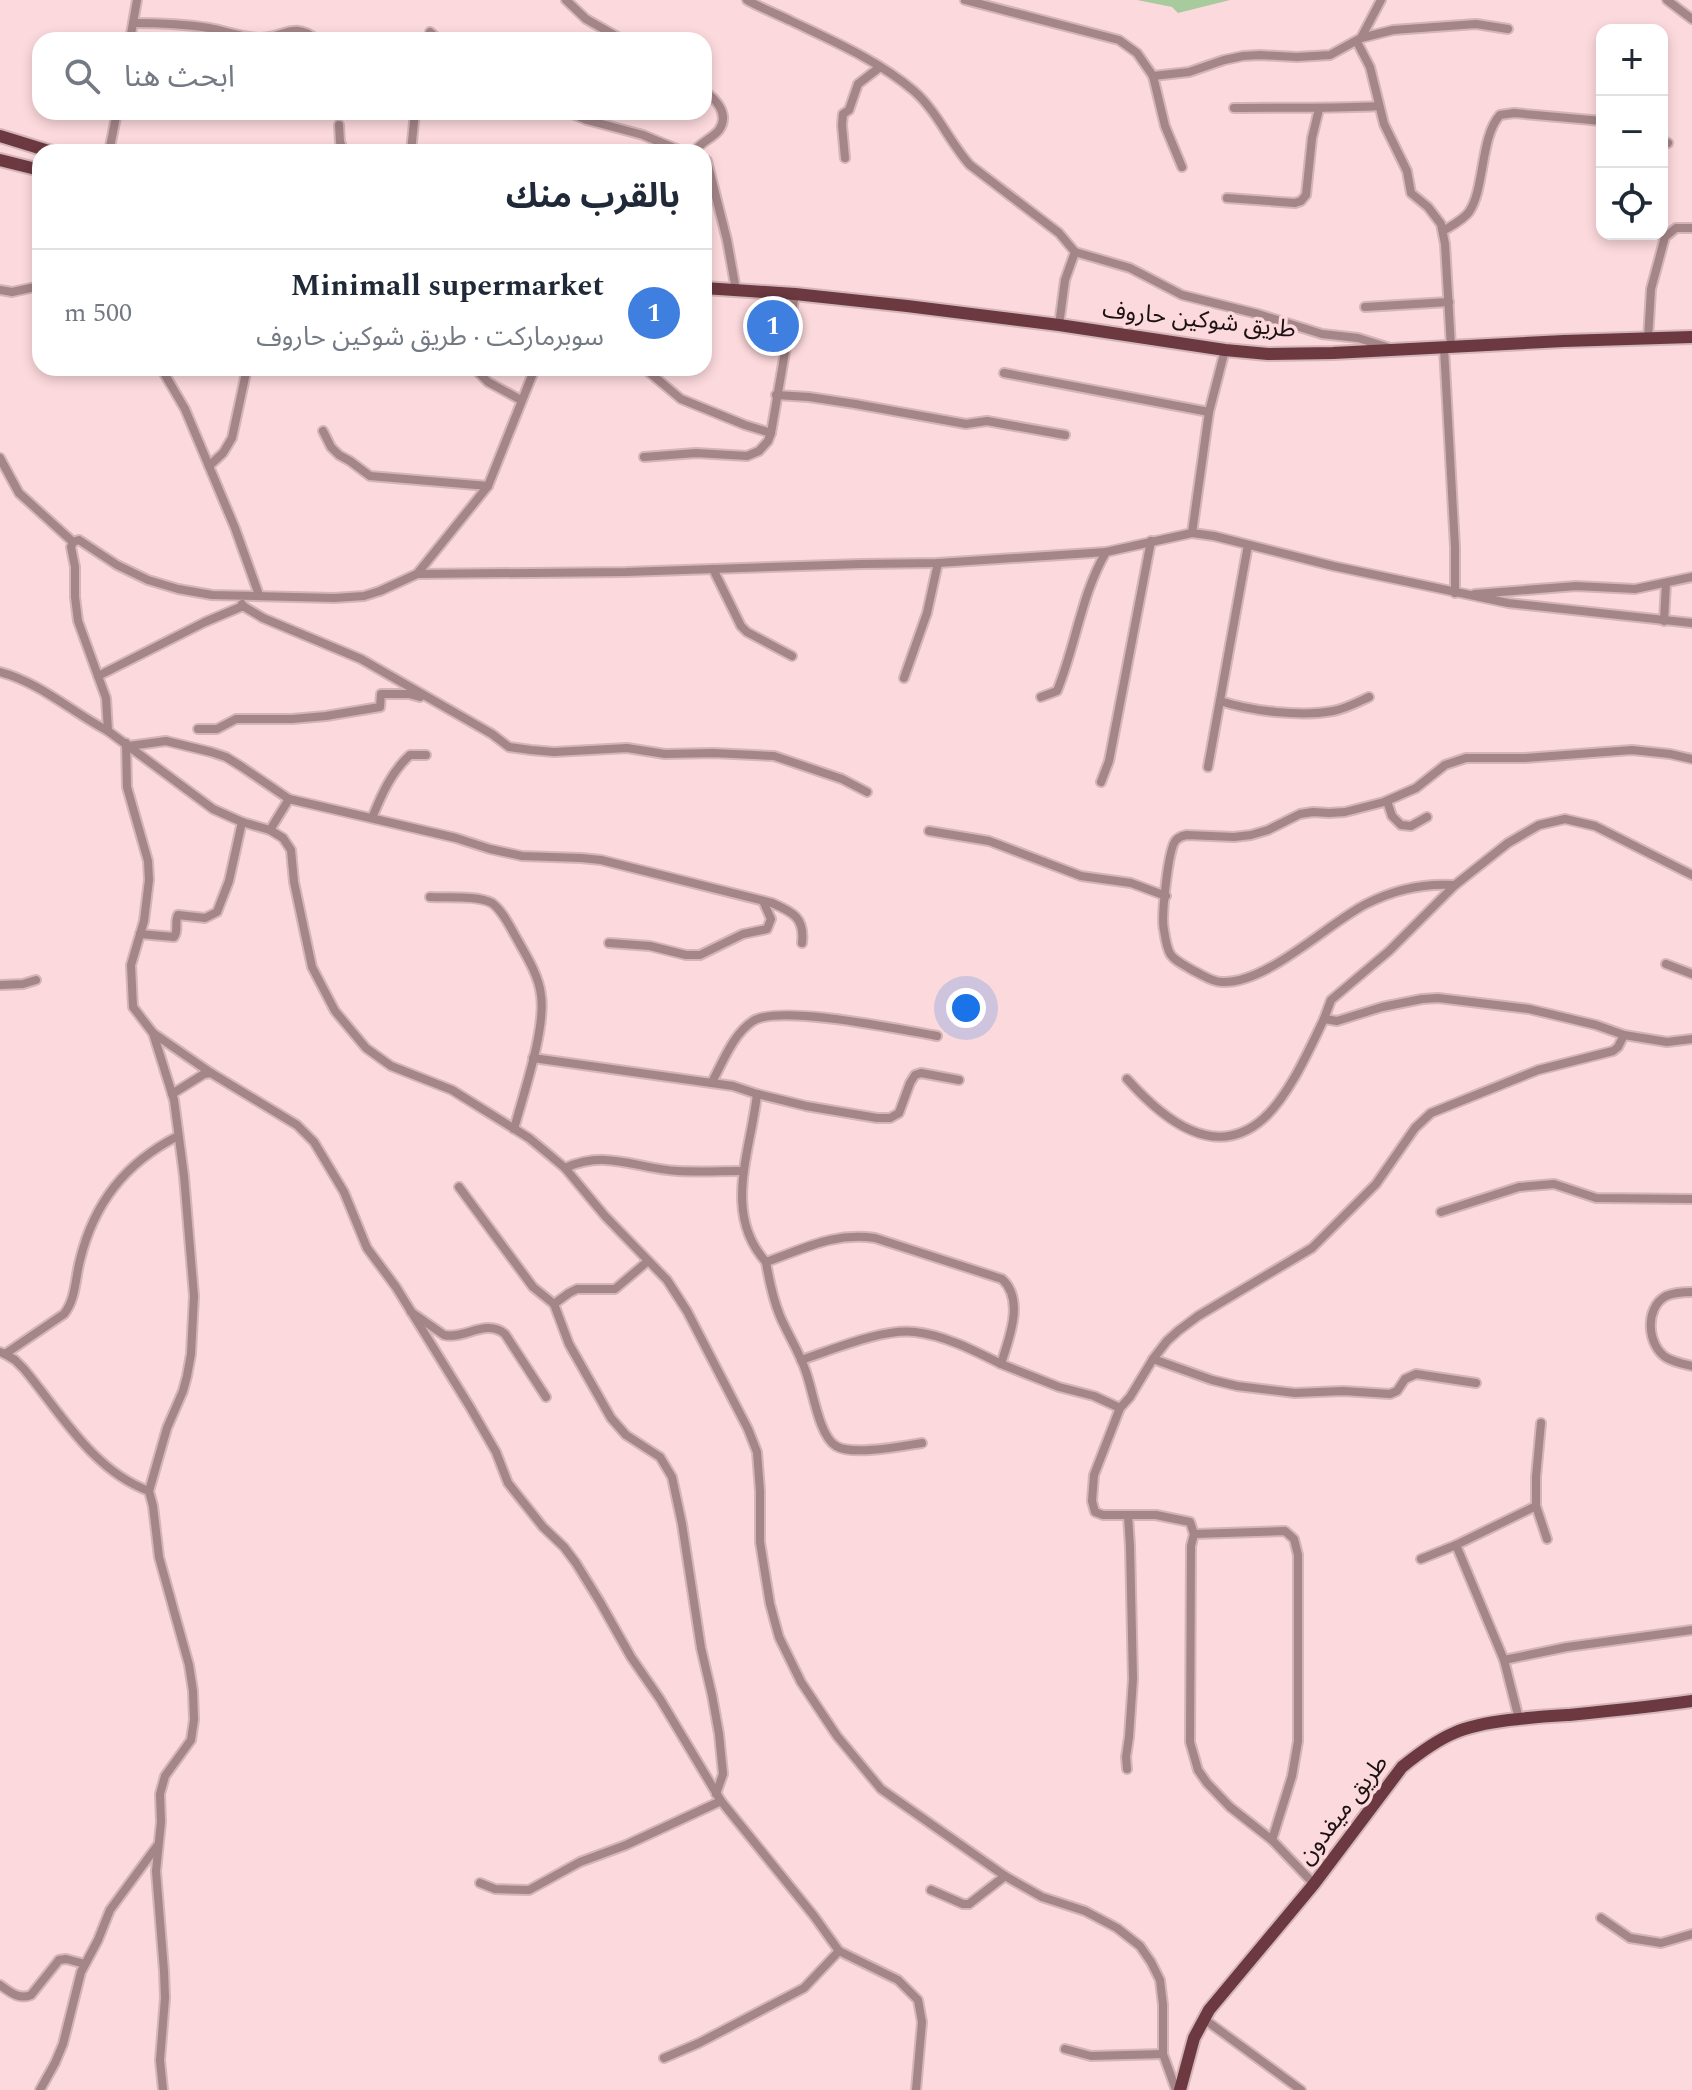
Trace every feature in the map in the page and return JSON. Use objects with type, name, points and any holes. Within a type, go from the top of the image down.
[{"type":"main road","points":[[0,136],[32,146]]},
{"type":"main road","points":[[0,160],[32,168]]},
{"type":"main road","name":"طريق شوكين حاروف","points":[[712,288],[795,294],[1059,325],[1225,350],[1281,354],[1692,337]]},
{"type":"main road","name":"طريق ميفدون","points":[[1178,2090],[1194,2038],[1209,2010],[1314,1884],[1402,1767],[1416,1755],[1456,1731],[1519,1719],[1692,1701]]},
{"type":"street","points":[[131,32],[137,0]]},
{"type":"street","points":[[566,0],[586,19],[609,32]]},
{"type":"street","points":[[747,0],[880,67],[917,93],[970,165],[1059,233],[1075,252],[1130,268],[1182,295],[1322,334],[1358,338],[1398,350]]},
{"type":"street","points":[[965,0],[1119,40],[1137,53],[1153,76],[1165,126],[1182,167]]},
{"type":"street","points":[[1359,40],[1381,0]]},
{"type":"street","points":[[1667,0],[1692,19]]},
{"type":"street","points":[[133,23],[175,24],[224,32]]},
{"type":"street","points":[[1153,76],[1189,72],[1243,56],[1330,55],[1359,40],[1393,30],[1476,24],[1508,29]]},
{"type":"street","points":[[286,32],[307,32]]},
{"type":"street","points":[[1359,40],[1370,67],[1384,124],[1407,171],[1411,193],[1428,207],[1443,231],[1449,302],[1447,347],[1455,593]]},
{"type":"street","points":[[845,158],[843,114],[849,110],[858,84],[880,67]]},
{"type":"street","points":[[701,144],[719,130],[722,122],[720,105],[712,96]]},
{"type":"street","points":[[1234,108],[1379,106]]},
{"type":"street","points":[[1227,198],[1301,201],[1306,195],[1312,138],[1319,109]]},
{"type":"street","points":[[1443,231],[1469,212],[1492,127],[1500,115],[1514,113],[1596,120]]},
{"type":"street","points":[[111,144],[115,120]]},
{"type":"street","points":[[412,144],[414,120]]},
{"type":"street","points":[[587,120],[665,144]]},
{"type":"street","points":[[339,125],[341,144]]},
{"type":"street","points":[[712,181],[736,290]]},
{"type":"street","points":[[1648,339],[1651,289],[1665,237],[1676,228],[1692,228]]},
{"type":"street","points":[[1059,325],[1065,280],[1075,252]]},
{"type":"street","points":[[0,290],[12,292],[32,288]]},
{"type":"street","points":[[644,457],[696,453],[747,456],[759,451],[771,433],[795,294]]},
{"type":"street","points":[[1365,307],[1449,302]]},
{"type":"street","points":[[1192,533],[1209,412],[1225,350]]},
{"type":"street","points":[[1004,373],[1209,412]]},
{"type":"street","points":[[166,376],[185,409],[235,528],[259,595]]},
{"type":"street","points":[[209,466],[223,453],[232,438],[245,376]]},
{"type":"street","points":[[482,376],[521,400]]},
{"type":"street","points":[[417,574],[488,486],[532,376]]},
{"type":"street","points":[[654,376],[681,399],[771,433]]},
{"type":"street","points":[[776,395],[840,402],[966,424],[987,421],[1065,435]]},
{"type":"street","points":[[323,431],[339,455],[370,476],[488,486]]},
{"type":"street","points":[[0,458],[19,493],[73,542]]},
{"type":"street","points":[[73,542],[79,540],[117,565],[148,580],[178,589],[212,595],[334,598],[364,596],[417,574],[626,572],[938,563],[1106,552],[1192,533],[1508,603],[1692,623]]},
{"type":"street","points":[[1101,782],[1109,761],[1151,541]]},
{"type":"street","points":[[73,542],[78,621],[106,698],[108,731]]},
{"type":"street","points":[[1208,767],[1248,545]]},
{"type":"street","points":[[1041,697],[1057,691],[1085,597],[1106,552]]},
{"type":"street","points":[[904,678],[927,613],[938,563]]},
{"type":"street","points":[[713,569],[741,626],[792,656]]},
{"type":"street","points":[[1466,595],[1576,586],[1635,589],[1692,577]]},
{"type":"street","points":[[1664,621],[1666,583]]},
{"type":"street","points":[[242,595],[243,606]]},
{"type":"street","points":[[98,676],[243,606]]},
{"type":"street","points":[[243,606],[263,618],[361,659],[492,734],[509,747],[554,752],[627,748],[665,754],[774,756],[842,779],[867,792]]},
{"type":"street","points":[[0,672],[26,681],[108,731],[213,809],[270,830],[283,838],[291,850],[294,882],[312,967],[335,1011],[366,1048],[391,1066],[452,1090],[529,1138],[565,1168],[605,1216],[667,1280],[687,1311],[757,1452],[760,1542],[770,1604],[779,1637],[801,1682],[837,1736],[881,1789],[1005,1876],[1042,1897],[1085,1911],[1117,1928],[1140,1946],[1160,1980],[1163,2054],[1178,2090]]},
{"type":"street","points":[[198,729],[217,729],[236,719],[326,716],[380,707],[381,694],[409,694],[433,700]]},
{"type":"street","points":[[1220,701],[1249,709],[1316,713],[1336,711],[1369,697]]},
{"type":"street","points":[[128,744],[166,741],[211,752],[234,762],[289,799],[522,856],[601,860],[763,901],[795,916],[801,923],[802,943]]},
{"type":"street","points":[[128,744],[127,787],[148,861],[149,880],[148,899],[131,965],[133,1007],[153,1033],[211,1073],[297,1125],[314,1142],[344,1192],[367,1248],[396,1287],[450,1374],[496,1452],[508,1483],[576,1563],[718,1797],[839,1951],[898,1980],[918,2000],[922,2022],[916,2090]]},
{"type":"street","points":[[1455,885],[1412,887],[1368,903],[1276,963],[1252,976],[1226,982],[1208,978],[1175,960],[1166,947],[1162,923],[1172,847],[1181,836],[1251,835],[1300,814],[1345,812],[1387,801],[1416,788],[1445,765],[1466,758],[1525,758],[1632,750],[1692,759]]},
{"type":"street","points":[[372,818],[388,784],[404,760],[410,755],[426,755]]},
{"type":"street","points":[[270,830],[289,799]]},
{"type":"street","points":[[1387,801],[1392,816],[1401,825],[1411,826],[1427,817]]},
{"type":"street","points":[[1127,1079],[1141,1095],[1169,1117],[1198,1134],[1219,1138],[1242,1133],[1264,1118],[1291,1082],[1331,1000],[1389,951],[1455,885],[1493,854],[1539,825],[1565,819],[1595,826],[1692,875]]},
{"type":"street","points":[[140,934],[174,937],[178,915],[205,918],[217,912],[229,881],[242,822]]},
{"type":"street","points":[[929,831],[989,841],[1081,876],[1131,883],[1166,896]]},
{"type":"street","points":[[430,897],[492,904],[505,918],[539,984],[540,1021],[514,1129]]},
{"type":"street","points":[[609,943],[700,955],[743,934],[767,929],[771,919],[763,901]]},
{"type":"street","points":[[1666,964],[1692,974]]},
{"type":"street","points":[[0,985],[36,980]]},
{"type":"street","points":[[1324,1019],[1337,1021],[1382,1007],[1438,998],[1529,1009],[1624,1035],[1667,1042],[1692,1039]]},
{"type":"street","points":[[712,1082],[737,1037],[763,1017],[798,1015],[937,1036]]},
{"type":"street","points":[[153,1033],[177,1117],[194,1296],[191,1354],[183,1391],[167,1428],[149,1491],[159,1557],[189,1665],[194,1720],[191,1740],[165,1776],[160,1794],[157,1898],[165,1998],[160,2060],[163,2090]]},
{"type":"street","points":[[1314,1884],[1272,1840],[1230,1807],[1198,1770],[1190,1742],[1191,1546],[1194,1534],[1190,1522],[1156,1515],[1103,1515],[1095,1512],[1092,1487],[1097,1464],[1120,1408],[1167,1341],[1198,1316],[1312,1248],[1376,1184],[1415,1128],[1431,1113],[1538,1070],[1613,1051],[1624,1035]]},
{"type":"street","points":[[533,1058],[712,1082],[877,1118],[890,1118],[899,1113],[915,1075],[921,1073],[959,1080]]},
{"type":"street","points":[[172,1094],[204,1074],[211,1073]]},
{"type":"street","points":[[757,1094],[742,1171],[744,1222],[758,1253],[766,1262],[780,1316],[801,1360],[829,1439],[834,1445],[849,1449],[922,1443]]},
{"type":"street","points":[[149,1491],[128,1482],[92,1453],[24,1369],[2,1353],[64,1314],[70,1307],[85,1238],[104,1200],[131,1168],[178,1136]]},
{"type":"street","points":[[565,1168],[581,1161],[622,1160],[677,1171],[742,1171]]},
{"type":"street","points":[[1441,1212],[1519,1187],[1554,1184],[1596,1198],[1692,1199]]},
{"type":"street","points":[[459,1187],[533,1287],[554,1304],[569,1344],[611,1418],[626,1435],[660,1457],[672,1477],[719,1734],[723,1774],[718,1797]]},
{"type":"street","points":[[766,1262],[814,1243],[857,1235],[1002,1279],[1010,1286],[1014,1308],[1001,1364]]},
{"type":"street","points":[[554,1304],[577,1289],[615,1289],[648,1261]]},
{"type":"street","points":[[1692,1292],[1665,1297],[1654,1310],[1650,1323],[1660,1352],[1692,1366]]},
{"type":"street","points":[[410,1311],[450,1337],[483,1328],[500,1330],[546,1397]]},
{"type":"street","points":[[801,1360],[864,1340],[898,1332],[915,1332],[955,1344],[1059,1387],[1094,1396],[1120,1408]]},
{"type":"street","points":[[1153,1359],[1237,1386],[1295,1393],[1343,1391],[1390,1394],[1397,1391],[1405,1379],[1416,1374],[1476,1383]]},
{"type":"street","points":[[1541,1423],[1536,1506],[1547,1539]]},
{"type":"street","points":[[1421,1559],[1536,1506]]},
{"type":"street","points":[[1127,1769],[1133,1679],[1128,1516]]},
{"type":"street","points":[[1194,1534],[1285,1531],[1294,1539],[1298,1555],[1298,1741],[1292,1776],[1272,1840]]},
{"type":"street","points":[[1456,1545],[1504,1660],[1519,1719]]},
{"type":"street","points":[[1504,1660],[1567,1647],[1692,1630]]},
{"type":"street","points":[[480,1883],[495,1889],[529,1890],[580,1862],[626,1845],[718,1797]]},
{"type":"street","points":[[40,2090],[63,2044],[81,1972],[110,1910],[158,1845]]},
{"type":"street","points":[[931,1890],[969,1904],[1005,1876]]},
{"type":"street","points":[[1601,1918],[1630,1938],[1661,1943],[1692,1934]]},
{"type":"street","points":[[664,2058],[804,1988],[839,1951]]},
{"type":"street","points":[[0,1985],[15,1995],[25,1997],[31,1995],[59,1960],[85,1964]]},
{"type":"street","points":[[1204,2019],[1301,2090]]},
{"type":"street","points":[[1065,2049],[1091,2056],[1163,2054]]},
{"type":"green space","points":[[1137,0],[1230,0],[1178,13],[1172,7]]},
{"type":"place","name":"Minimall supermarket","points":[[773,326]]}]
